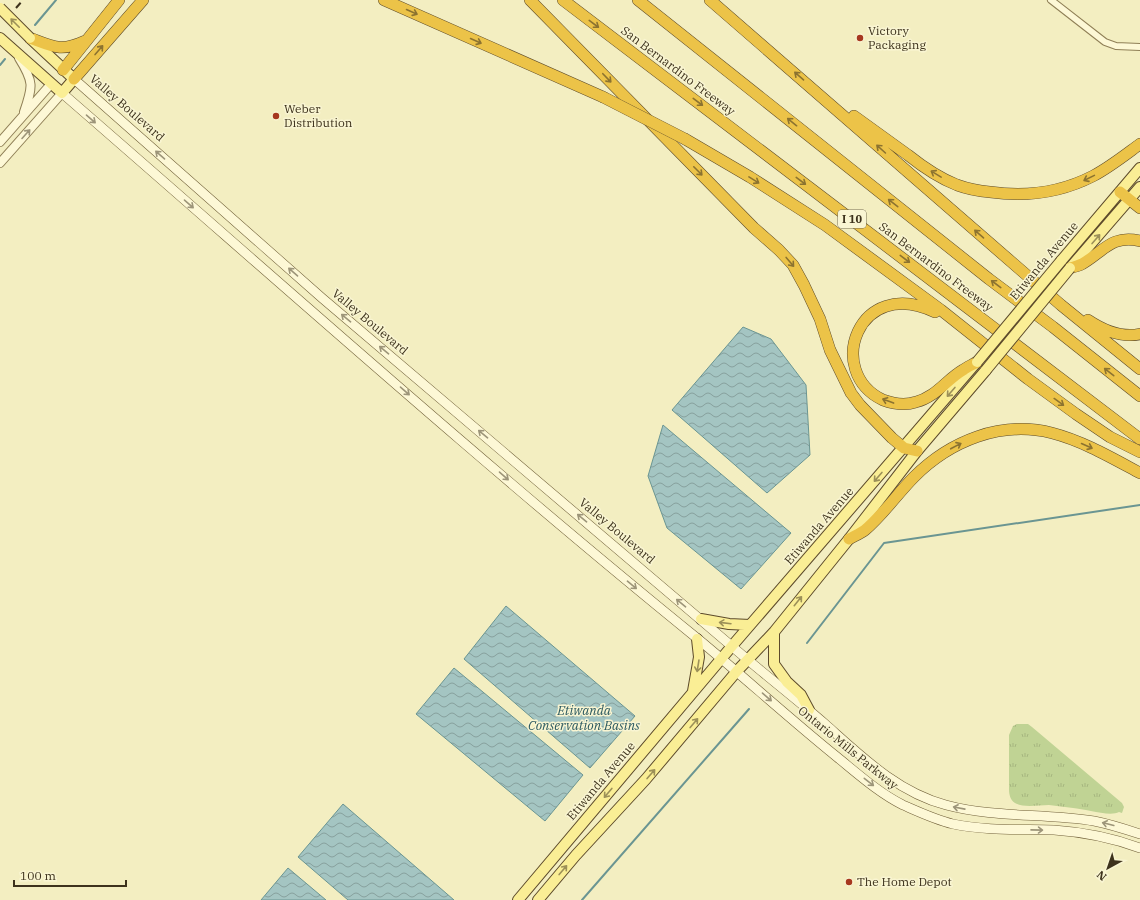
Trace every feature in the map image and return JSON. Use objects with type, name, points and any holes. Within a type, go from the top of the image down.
[{"type":"highway","points":[[63,70],[119,0]]},
{"type":"highway","points":[[74,79],[143,0]]},
{"type":"highway","points":[[384,0],[603,97],[685,139],[762,184],[825,225],[941,310],[1028,379],[1076,414],[1110,437],[1140,452]]},
{"type":"highway","points":[[530,0],[754,228],[779,250],[793,265],[820,319],[830,350],[851,393],[860,405],[882,428],[904,448],[917,451]]},
{"type":"highway","name":"San Bernardino Freeway","points":[[563,0],[1140,438]]},
{"type":"highway","name":"San Bernardino Freeway","points":[[638,0],[989,279],[1053,327],[1140,396]]},
{"type":"highway","points":[[710,0],[918,182],[1051,296],[1140,369]]},
{"type":"highway","points":[[30,38],[51,51],[75,46],[86,41]]},
{"type":"highway","points":[[828,102],[846,110],[913,159],[942,178],[971,190],[1026,194],[1045,192],[1079,183],[1108,168],[1140,144]]},
{"type":"highway","points":[[1120,192],[1140,208]]},
{"type":"highway","points":[[1070,268],[1082,264],[1116,241],[1125,239],[1140,241]]},
{"type":"highway","points":[[1051,296],[1060,299],[1090,322],[1106,330],[1121,334],[1140,334]]},
{"type":"highway","points":[[966,331],[938,313],[923,306],[910,303],[885,305],[868,316],[861,324],[857,333],[853,350],[856,372],[865,386],[876,396],[890,402],[905,404],[922,400],[933,394],[962,370],[977,362]]},
{"type":"highway","points":[[849,539],[864,531],[915,476],[936,458],[976,436],[1011,430],[1031,430],[1051,433],[1071,439],[1089,447],[1140,473]]},
{"type":"main road","points":[[0,8],[30,38]]},
{"type":"main road","points":[[0,38],[16,52],[32,73],[51,84],[62,93],[541,508],[722,659]]},
{"type":"main road","name":"Valley Boulevard","points":[[51,51],[63,70],[322,298],[732,646]]},
{"type":"main road","points":[[51,84],[63,70]]},
{"type":"main road","points":[[62,93],[74,79]]},
{"type":"main road","name":"Etiwanda Avenue","points":[[518,900],[732,646],[904,448],[1140,168]]},
{"type":"main road","name":"Etiwanda Avenue","points":[[538,900],[576,855],[669,753],[737,671],[774,632],[917,451],[1070,268],[1140,187]]},
{"type":"main road","points":[[701,619],[729,624],[750,625]]},
{"type":"main road","points":[[774,632],[774,664],[787,682],[801,695],[809,710]]},
{"type":"main road","points":[[693,693],[699,657],[697,639]]},
{"type":"main road","name":"Ontario Mills Parkway","points":[[732,646],[873,766],[909,791],[948,806],[997,813],[1093,821],[1140,834]]},
{"type":"main road","name":"Ontario Mills Parkway","points":[[722,659],[869,782],[891,798],[925,815],[953,824],[982,828],[1056,830],[1072,832],[1126,843],[1140,848]]},
{"type":"main road","points":[[817,740],[829,742],[862,769],[865,770],[873,766]]},
{"type":"street","points":[[1050,0],[1105,42],[1116,46],[1140,47]]},
{"type":"street","points":[[22,117],[31,93],[32,73]]},
{"type":"street","points":[[0,142],[51,84]]},
{"type":"street","points":[[0,163],[62,93]]},
{"type":"green space","points":[[1017,724],[1028,724],[1032,727],[1122,803],[1124,807],[1122,813],[1119,812],[1110,814],[1049,805],[1019,805],[1013,802],[1009,791],[1009,735],[1013,726]]},
{"type":"water","points":[[743,327],[771,339],[806,385],[810,455],[767,493],[672,410]]},
{"type":"water","points":[[663,425],[791,533],[741,589],[667,528],[648,476]]},
{"type":"water","name":"Etiwanda Conservation Basins","points":[[506,606],[635,716],[590,768],[464,659]]},
{"type":"water","name":"Etiwanda Conservation Basins","points":[[454,668],[583,775],[545,821],[416,714]]},
{"type":"water","points":[[343,804],[454,900],[348,900],[298,857]]},
{"type":"water","points":[[288,868],[326,900],[261,900]]},
{"type":"waterway","points":[[35,25],[56,0]]},
{"type":"waterway","points":[[0,65],[5,59]]},
{"type":"waterway","points":[[807,643],[884,543],[1140,505]]},
{"type":"waterway","points":[[582,900],[749,709]]},
{"type":"railway","points":[[16,8],[23,0]]},
{"type":"place","name":"Victory Packaging","points":[[860,38]]},
{"type":"place","name":"Weber Distribution","points":[[276,116]]},
{"type":"place","name":"The Home Depot","points":[[849,882]]}]
